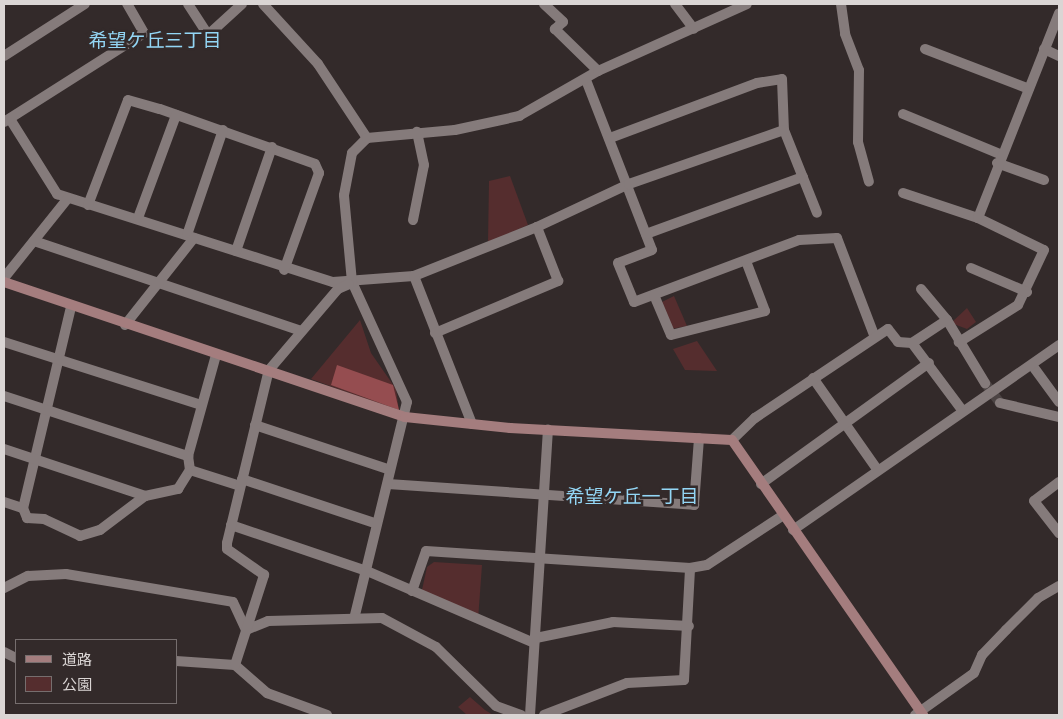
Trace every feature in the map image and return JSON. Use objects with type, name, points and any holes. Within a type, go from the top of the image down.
[{"type":"street","points":[[4,56],[84,4]]},
{"type":"street","points":[[127,4],[144,33],[7,120],[57,194],[88,205],[138,218],[236,251],[284,270],[352,282],[414,276],[537,228],[628,184],[784,130]]},
{"type":"street","points":[[188,4],[208,35],[242,4]]},
{"type":"street","points":[[263,4],[318,64],[367,138]]},
{"type":"street","points":[[544,4],[563,22],[555,29],[598,72]]},
{"type":"street","points":[[675,4],[694,29]]},
{"type":"street","points":[[355,615],[368,571],[377,524],[408,402],[401,382],[352,282],[344,195],[352,153],[367,138],[511,118],[598,72],[747,4]]},
{"type":"street","points":[[841,4],[845,34],[859,70],[858,142],[869,182]]},
{"type":"street","points":[[978,218],[998,158],[1029,90],[1059,13]]},
{"type":"street","points":[[925,49],[1029,90]]},
{"type":"street","points":[[1044,49],[1059,56]]},
{"type":"street","points":[[610,138],[757,83],[782,79],[784,130],[817,213]]},
{"type":"street","points":[[586,80],[628,184],[652,250],[618,263],[634,302],[799,240],[837,238],[874,335]]},
{"type":"street","points":[[88,205],[128,100],[176,114],[315,164],[319,174],[284,270]]},
{"type":"street","points":[[138,218],[176,114]]},
{"type":"street","points":[[903,114],[1044,180]]},
{"type":"street","points":[[125,325],[160,283],[190,237],[223,130]]},
{"type":"street","points":[[413,220],[424,165],[417,132]]},
{"type":"street","points":[[236,251],[272,148]]},
{"type":"street","points":[[646,234],[803,177]]},
{"type":"street","points":[[903,193],[978,218],[1044,250],[1027,292],[1018,305],[959,342]]},
{"type":"street","points":[[68,198],[4,280],[71,307],[216,355],[269,370],[405,417],[548,430],[732,440],[813,378],[874,335],[888,328],[898,342],[912,343],[947,320]]},
{"type":"street","points":[[435,333],[558,281],[537,228]]},
{"type":"street","points":[[34,241],[301,331]]},
{"type":"street","points":[[654,295],[671,335],[765,311],[746,261]]},
{"type":"street","points":[[971,268],[1027,292]]},
{"type":"street","points":[[414,276],[472,424]]},
{"type":"street","points":[[235,665],[264,575],[227,549],[231,525],[269,370],[338,289],[352,282]]},
{"type":"street","points":[[921,289],[947,320],[985,383]]},
{"type":"street","points":[[71,307],[33,459],[23,508],[27,518],[44,519],[82,536],[100,530],[145,496],[178,489],[190,470],[188,456],[216,355]]},
{"type":"street","points":[[4,342],[201,405]]},
{"type":"street","points":[[912,343],[929,363],[962,410]]},
{"type":"street","points":[[793,530],[877,469],[1059,345]]},
{"type":"street","points":[[762,484],[929,363]]},
{"type":"street","points":[[1032,365],[1059,402]]},
{"type":"street","points":[[813,378],[877,469]]},
{"type":"street","points":[[4,396],[188,456]]},
{"type":"street","points":[[1000,403],[1059,417]]},
{"type":"street","points":[[255,425],[390,470]]},
{"type":"street","points":[[530,715],[548,430]]},
{"type":"street","points":[[388,484],[544,498],[694,505],[699,438]]},
{"type":"street","points":[[732,440],[782,516],[920,714],[974,673],[982,656],[1006,630],[1038,598],[1059,586]]},
{"type":"street","points":[[4,449],[145,496]]},
{"type":"street","points":[[190,470],[241,483],[377,524]]},
{"type":"street","points":[[1059,482],[1034,501],[1059,533]]},
{"type":"street","points":[[4,502],[23,508]]},
{"type":"street","points":[[412,590],[426,551],[690,568],[707,565],[782,516]]},
{"type":"street","points":[[231,525],[368,571],[535,641],[613,622],[689,626]]},
{"type":"street","points":[[544,715],[627,683],[684,680],[689,626],[690,568]]},
{"type":"street","points":[[4,588],[28,576],[66,574],[233,602],[246,630]]},
{"type":"street","points":[[246,630],[268,621],[355,615],[382,618],[413,631],[436,647],[496,706],[521,715]]},
{"type":"street","points":[[178,662],[235,665],[267,693],[327,715]]},
{"type":"green space","points":[[510,176],[528,225],[488,243],[489,181]]},
{"type":"green space","points":[[674,296],[687,326],[671,329],[660,303]]},
{"type":"green space","points":[[967,308],[976,322],[967,329],[951,323]]},
{"type":"green space","points":[[360,320],[371,353],[396,389],[399,411],[311,379]]},
{"type":"green space","points":[[697,341],[717,371],[685,370],[673,349]]},
{"type":"green space","points":[[434,562],[482,565],[478,620],[422,590],[427,567]]},
{"type":"green space","points":[[470,697],[493,715],[467,715],[458,707]]},
{"type":"shaded area","points":[[337,365],[393,385],[399,410],[331,385]]},
{"type":"tunnel","points":[[985,383],[1000,403]]},
{"type":"district","name":"希望ケ丘三丁目","points":[[155,40]]},
{"type":"district","name":"希望ケ丘一丁目","points":[[632,496]]}]
